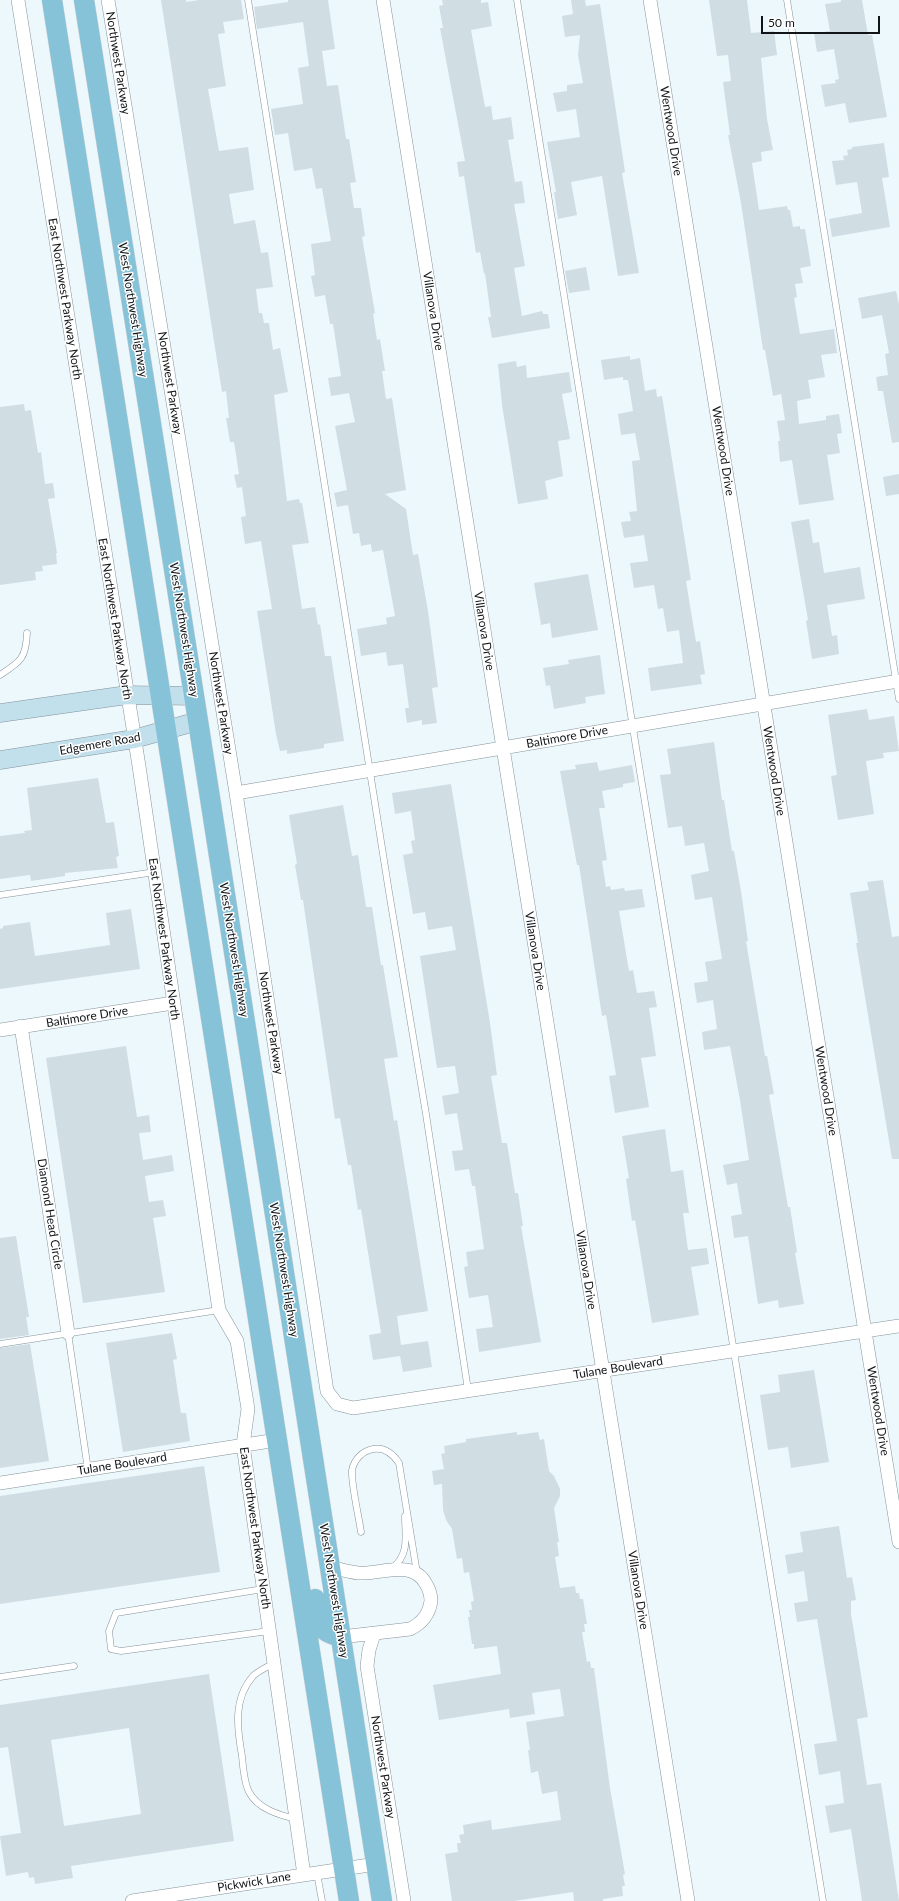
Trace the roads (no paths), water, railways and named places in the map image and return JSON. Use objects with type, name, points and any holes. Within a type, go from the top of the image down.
[{"type":"main road","points":[[52,0],[349,1901]]},
{"type":"main road","name":"West Northwest Highway","points":[[84,0],[382,1901]]},
{"type":"main road","points":[[277,1442],[295,1474],[319,1624],[328,1634],[341,1637]]},
{"type":"street","name":"East Northwest Parkway North","points":[[18,0],[155,872],[219,1310],[237,1341],[248,1409],[243,1445],[304,1875]]},
{"type":"street","name":"Northwest Parkway","points":[[108,0],[236,793],[327,1390],[337,1404]]},
{"type":"street","name":"Villanova Drive","points":[[383,0],[688,1901]]},
{"type":"street","name":"Wentwood Drive","points":[[650,0],[899,1542]]},
{"type":"street","name":"Baltimore Drive","points":[[236,793],[369,769],[897,682]]},
{"type":"street","points":[[0,713],[127,695],[194,696]]},
{"type":"street","name":"Edgemere Road","points":[[0,760],[134,739],[198,721]]},
{"type":"street","name":"Baltimore Drive","points":[[0,1030],[173,1003]]},
{"type":"street","name":"Diamond Head Circle","points":[[21,1026],[68,1333]]},
{"type":"street","name":"Tulane Boulevard","points":[[337,1404],[353,1408],[899,1326]]},
{"type":"street","name":"Tulane Boulevard","points":[[0,1483],[243,1445],[277,1442]]},
{"type":"street","points":[[330,1567],[358,1573],[409,1570],[417,1574],[425,1581],[430,1589],[430,1609],[425,1618],[418,1625],[410,1629],[341,1637]]},
{"type":"street","name":"Northwest Parkway","points":[[374,1634],[369,1650],[367,1666],[404,1901]]},
{"type":"street","name":"Pickwick Lane","points":[[132,1901],[376,1864]]},
{"type":"lane","points":[[248,0],[369,769],[426,1114],[468,1390]]},
{"type":"lane","points":[[517,0],[632,726],[823,1901]]},
{"type":"lane","points":[[787,0],[899,699]]},
{"type":"lane","points":[[0,675],[22,659],[27,644],[27,633]]},
{"type":"lane","points":[[0,895],[155,872]]},
{"type":"lane","points":[[0,1344],[219,1310]]},
{"type":"lane","points":[[68,1333],[88,1470]]},
{"type":"lane","points":[[362,1532],[352,1470],[359,1456],[365,1452],[380,1449],[394,1456],[399,1463],[417,1574]]},
{"type":"lane","points":[[389,1570],[400,1562],[405,1548],[405,1494]]},
{"type":"lane","points":[[263,1589],[116,1613],[109,1631],[111,1649],[121,1651],[269,1631]]},
{"type":"lane","points":[[274,1662],[254,1675],[244,1690],[238,1712],[237,1726],[244,1772],[249,1792],[264,1807],[277,1814],[296,1819]]},
{"type":"lane","points":[[0,1677],[74,1666]]},
{"type":"lane","points":[[317,1873],[322,1901]]}]
